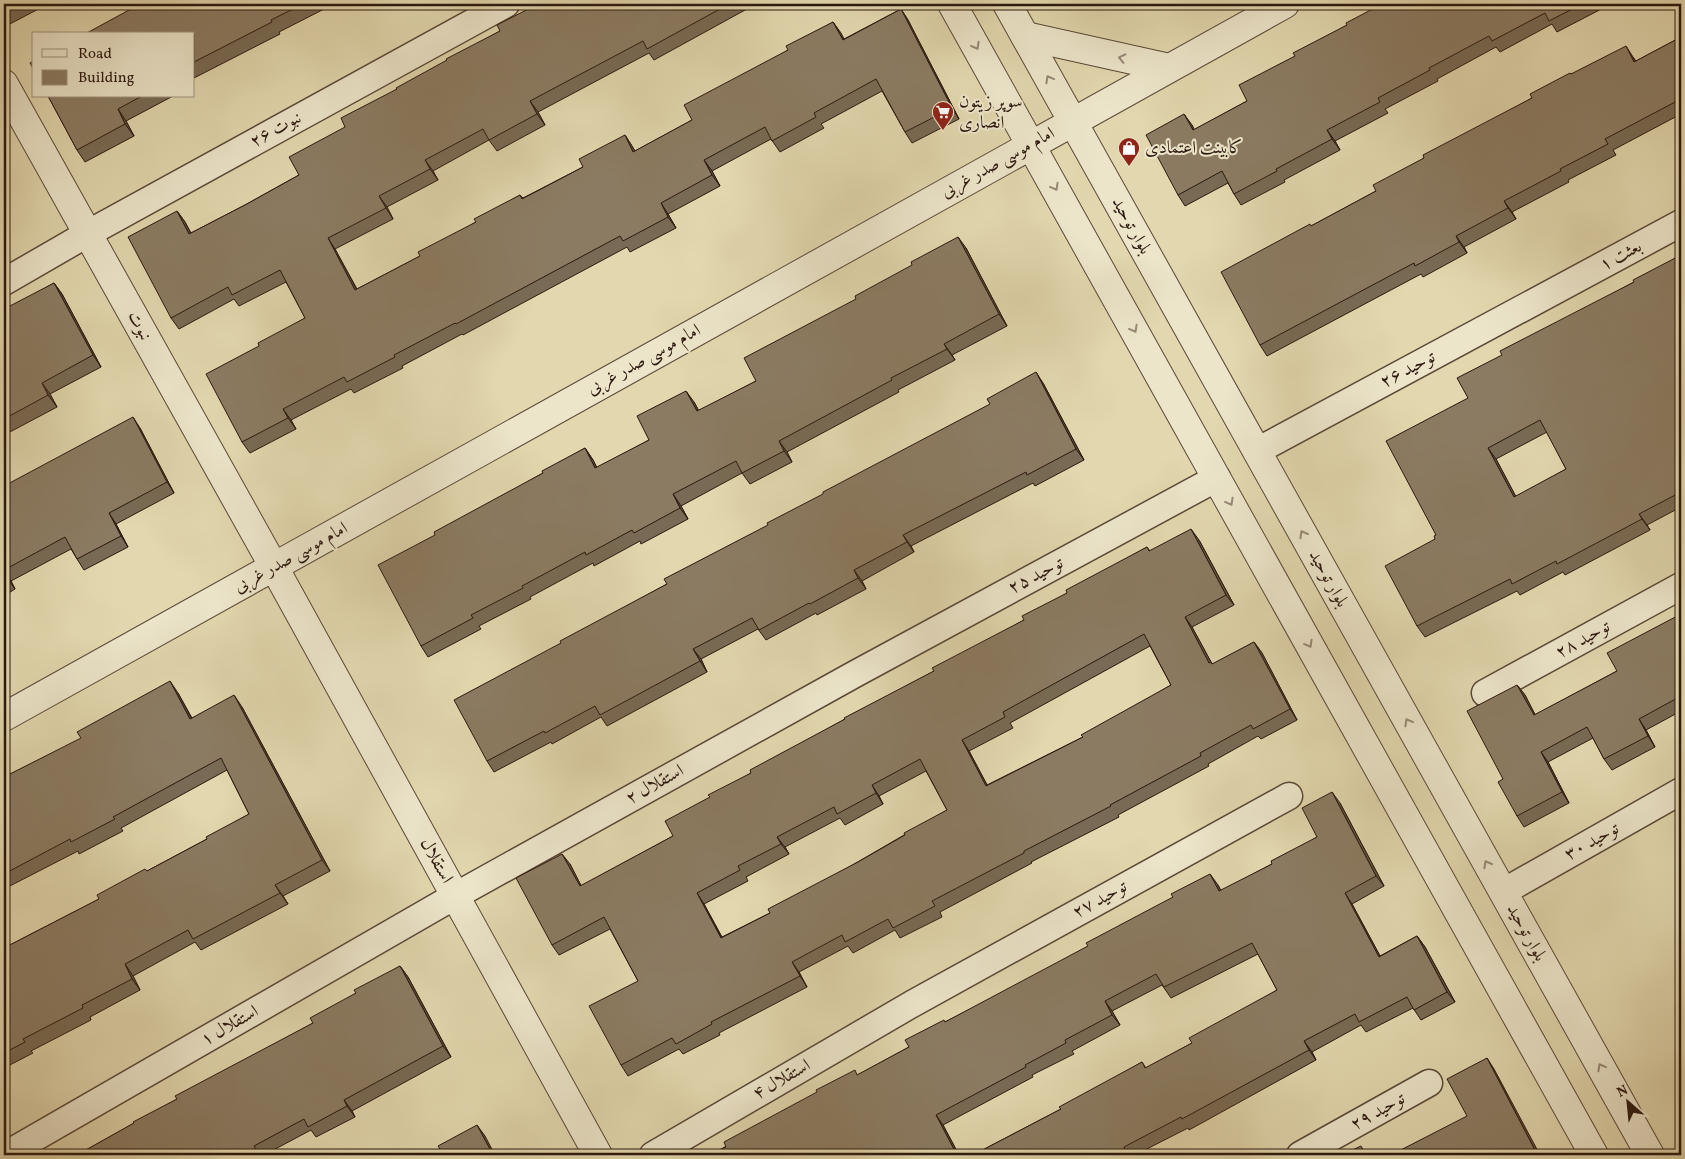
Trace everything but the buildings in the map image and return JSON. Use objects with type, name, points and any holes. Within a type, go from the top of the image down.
[{"type":"street","name":"نبوت ۲۶","points":[[4,282],[87,234],[506,4]]},
{"type":"street","points":[[952,4],[1594,1155]]},
{"type":"street","name":"بلوار توحید","points":[[1006,4],[1650,1155]]},
{"type":"street","name":"امام موسی صدر غربی","points":[[4,717],[1285,4]]},
{"type":"street","points":[[1024,36],[1169,68]]},
{"type":"street","name":"نبوت","points":[[4,84],[274,567]]},
{"type":"street","name":"بعثت ۱","points":[[1560,289],[1681,223]]},
{"type":"street","name":"توحید ۲۶","points":[[1257,451],[1560,289]]},
{"type":"street","name":"توحید ۲۵","points":[[854,674],[1218,478]]},
{"type":"street","name":"استقلال","points":[[274,567],[598,1155]]},
{"type":"street","name":"توحید ۲۸","points":[[1485,693],[1681,586]]},
{"type":"street","name":"استقلال ۲","points":[[455,896],[854,674]]},
{"type":"street","name":"توحید ۳۰","points":[[1503,892],[1681,791]]},
{"type":"street","name":"توحید ۲۷","points":[[912,1004],[1289,796]]},
{"type":"street","name":"استقلال ۱","points":[[5,1155],[455,896]]},
{"type":"street","name":"استقلال ۴","points":[[653,1155],[912,1004]]},
{"type":"street","name":"توحید ۲۹","points":[[1300,1155],[1429,1083]]},
{"type":"place","name":"سوپر زیتون انصاری","points":[[943,131]]},
{"type":"place","name":"کابینت اعتمادی","points":[[1129,167]]}]
